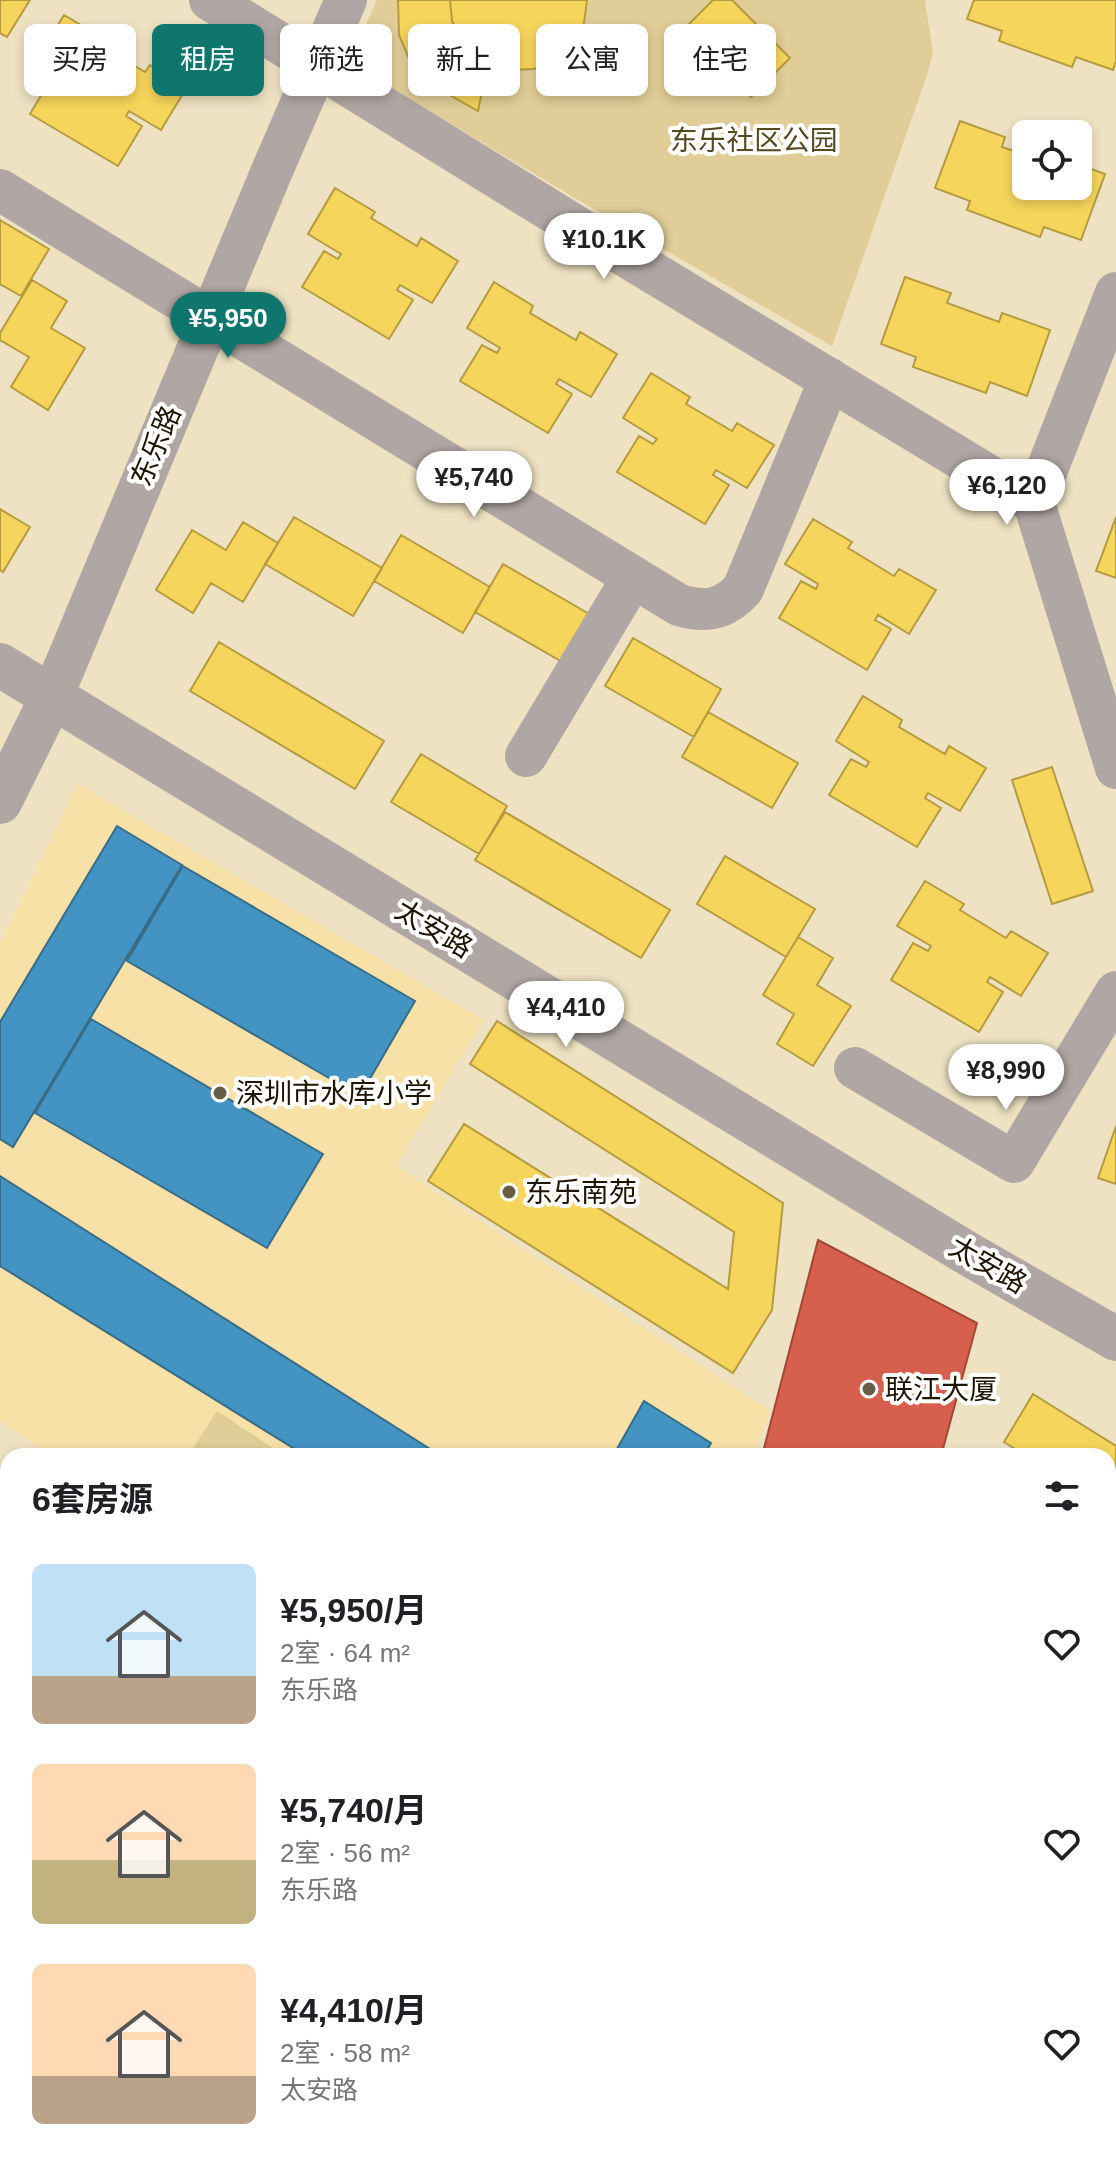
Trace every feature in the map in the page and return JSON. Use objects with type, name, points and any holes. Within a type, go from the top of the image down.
[{"type":"street","points":[[210,0],[280,43]]},
{"type":"street","name":"东乐路","points":[[335,24],[346,0]]},
{"type":"street","name":"东乐路","points":[[0,802],[52,697],[304,96]]},
{"type":"street","points":[[366,96],[1034,503]]},
{"type":"street","points":[[0,190],[679,605],[697,610],[716,609],[732,601],[743,589],[830,379]]},
{"type":"street","points":[[1116,293],[1034,503],[1116,768]]},
{"type":"street","points":[[526,756],[633,577]]},
{"type":"street","name":"太安路","points":[[0,665],[965,1252],[1116,1339]]},
{"type":"street","points":[[855,1068],[1014,1162],[1116,992]]},
{"type":"shaded area","name":"深圳市水库小学","points":[[78,784],[483,1020],[396,1166],[770,1411],[756,1448],[39,1448],[0,1421],[0,943]]},
{"type":"green space","name":"东乐社区公园","points":[[377,0],[925,0],[933,53],[832,346],[392,89],[392,24],[366,24]]},
{"type":"green space","points":[[217,1411],[273,1448],[193,1448]]},
{"type":"building: 住宅","points":[[0,0],[30,0],[7,37],[0,33]]},
{"type":"building: 住宅","points":[[398,0],[450,0],[453,24],[408,24],[408,56],[399,35]]},
{"type":"building: 住宅","points":[[450,0],[587,0],[583,24],[536,24],[534,69],[520,70],[520,24],[454,24]]},
{"type":"building: 住宅","points":[[713,0],[732,0],[756,24],[689,24]]},
{"type":"building: 住宅","points":[[974,0],[1116,0],[1116,61],[1113,70],[1076,57],[1072,67],[999,41],[1002,31],[967,19]]},
{"type":"building: 住宅","points":[[64,15],[79,24],[58,24]]},
{"type":"building: 住宅","points":[[776,44],[790,58],[776,72]]},
{"type":"building: 住宅","points":[[152,66],[152,96],[182,96],[161,130],[129,111],[126,116],[142,126],[118,166],[30,114],[41,96],[136,96],[136,67],[145,72]]},
{"type":"building: 住宅","points":[[452,96],[481,96],[478,111]]},
{"type":"building: 住宅","points":[[960,121],[1005,137],[1002,147],[1012,150],[1012,200],[1092,200],[1092,169],[1105,174],[1081,240],[1044,227],[1040,237],[967,210],[970,201],[935,188]]},
{"type":"building: 住宅","points":[[335,188],[375,212],[371,218],[417,246],[421,238],[458,261],[432,303],[400,285],[397,290],[413,300],[389,339],[302,287],[324,251],[338,259],[341,254],[308,234]]},
{"type":"building: 住宅","points":[[0,220],[49,249],[21,296],[0,284]]},
{"type":"building: 住宅","points":[[905,277],[951,293],[947,303],[999,322],[1002,313],[1050,330],[1027,396],[990,382],[986,393],[913,367],[916,357],[881,344]]},
{"type":"building: 住宅","points":[[32,280],[67,301],[51,328],[85,348],[48,410],[11,387],[29,357],[0,340],[0,333]]},
{"type":"building: 住宅","points":[[494,282],[533,306],[530,313],[576,340],[580,332],[617,354],[591,397],[559,379],[556,384],[572,394],[548,433],[460,381],[482,345],[497,353],[500,348],[467,328]]},
{"type":"building: 住宅","points":[[651,373],[690,397],[686,404],[732,431],[737,423],[774,445],[747,488],[716,470],[713,475],[729,485],[705,524],[617,472],[639,436],[653,444],[657,439],[623,418]]},
{"type":"building: 住宅","points":[[0,509],[30,527],[3,572],[0,570]]},
{"type":"building: 住宅","points":[[294,517],[382,568],[353,616],[265,564]]},
{"type":"building: 住宅","points":[[1116,517],[1116,578],[1096,571]]},
{"type":"building: 住宅","points":[[813,519],[852,542],[848,548],[894,576],[899,569],[936,590],[909,634],[878,615],[875,620],[891,629],[867,670],[779,618],[801,581],[816,589],[818,584],[785,564]]},
{"type":"building: 住宅","points":[[243,522],[278,543],[243,602],[211,583],[193,613],[156,590],[192,530],[226,550]]},
{"type":"building: 住宅","points":[[401,535],[490,587],[463,633],[374,581]]},
{"type":"building: 住宅","points":[[503,564],[591,615],[564,663],[475,612]]},
{"type":"building: 住宅","points":[[633,638],[721,689],[694,737],[605,686]]},
{"type":"building: 住宅","points":[[219,642],[384,741],[355,789],[190,691]]},
{"type":"building: 住宅","points":[[863,696],[902,720],[899,727],[945,754],[949,746],[986,768],[960,811],[928,793],[925,798],[941,808],[917,847],[829,795],[851,759],[866,767],[869,762],[836,741]]},
{"type":"building: 住宅","points":[[708,712],[798,763],[772,808],[682,757]]},
{"type":"building: 住宅","points":[[421,754],[507,806],[479,854],[391,802]]},
{"type":"building: 住宅","points":[[1052,767],[1093,891],[1052,904],[1012,780]]},
{"type":"building: 住宅","points":[[505,812],[670,910],[641,958],[475,860]]},
{"type":"building: 住宅","points":[[725,856],[815,909],[786,957],[697,904]]},
{"type":"building: 住宅","points":[[925,881],[964,904],[960,910],[1006,938],[1011,931],[1048,953],[1021,996],[990,977],[987,982],[1003,992],[979,1032],[891,980],[913,943],[928,951],[931,946],[897,926]]},
{"type":"building: 住宅","points":[[798,937],[833,958],[817,985],[851,1006],[813,1066],[777,1044],[794,1014],[763,995]]},
{"type":"building: 住宅","name":"东乐南苑","points":[[497,1021],[783,1203],[772,1310],[733,1373],[428,1181],[464,1124],[728,1289],[734,1232],[470,1064]]},
{"type":"building: 住宅","points":[[1116,1126],[1116,1184],[1098,1178]]},
{"type":"building: 住宅","points":[[833,1264],[947,1328],[924,1420],[812,1360]]},
{"type":"building: 住宅","points":[[1033,1394],[1116,1448],[1013,1448],[1004,1442]]},
{"type":"building: 商业","name":"联江大厦","points":[[818,1240],[977,1323],[943,1448],[764,1448]]},
{"type":"building: 学校","points":[[117,826],[182,865],[13,1147],[0,1139],[0,1022]]},
{"type":"building: 学校","points":[[183,866],[415,1001],[360,1096],[127,961]]},
{"type":"building: 学校","points":[[91,1019],[323,1154],[267,1248],[35,1113]]},
{"type":"building: 学校","points":[[0,1176],[428,1448],[293,1448],[0,1266]]},
{"type":"building: 学校","points":[[644,1401],[711,1443],[708,1448],[618,1448]]},
{"type":"place","name":"深圳市水库小学","points":[[220,1093]]},
{"type":"place","name":"东乐南苑","points":[[509,1192]]},
{"type":"place","name":"联江大厦","points":[[869,1389]]}]
